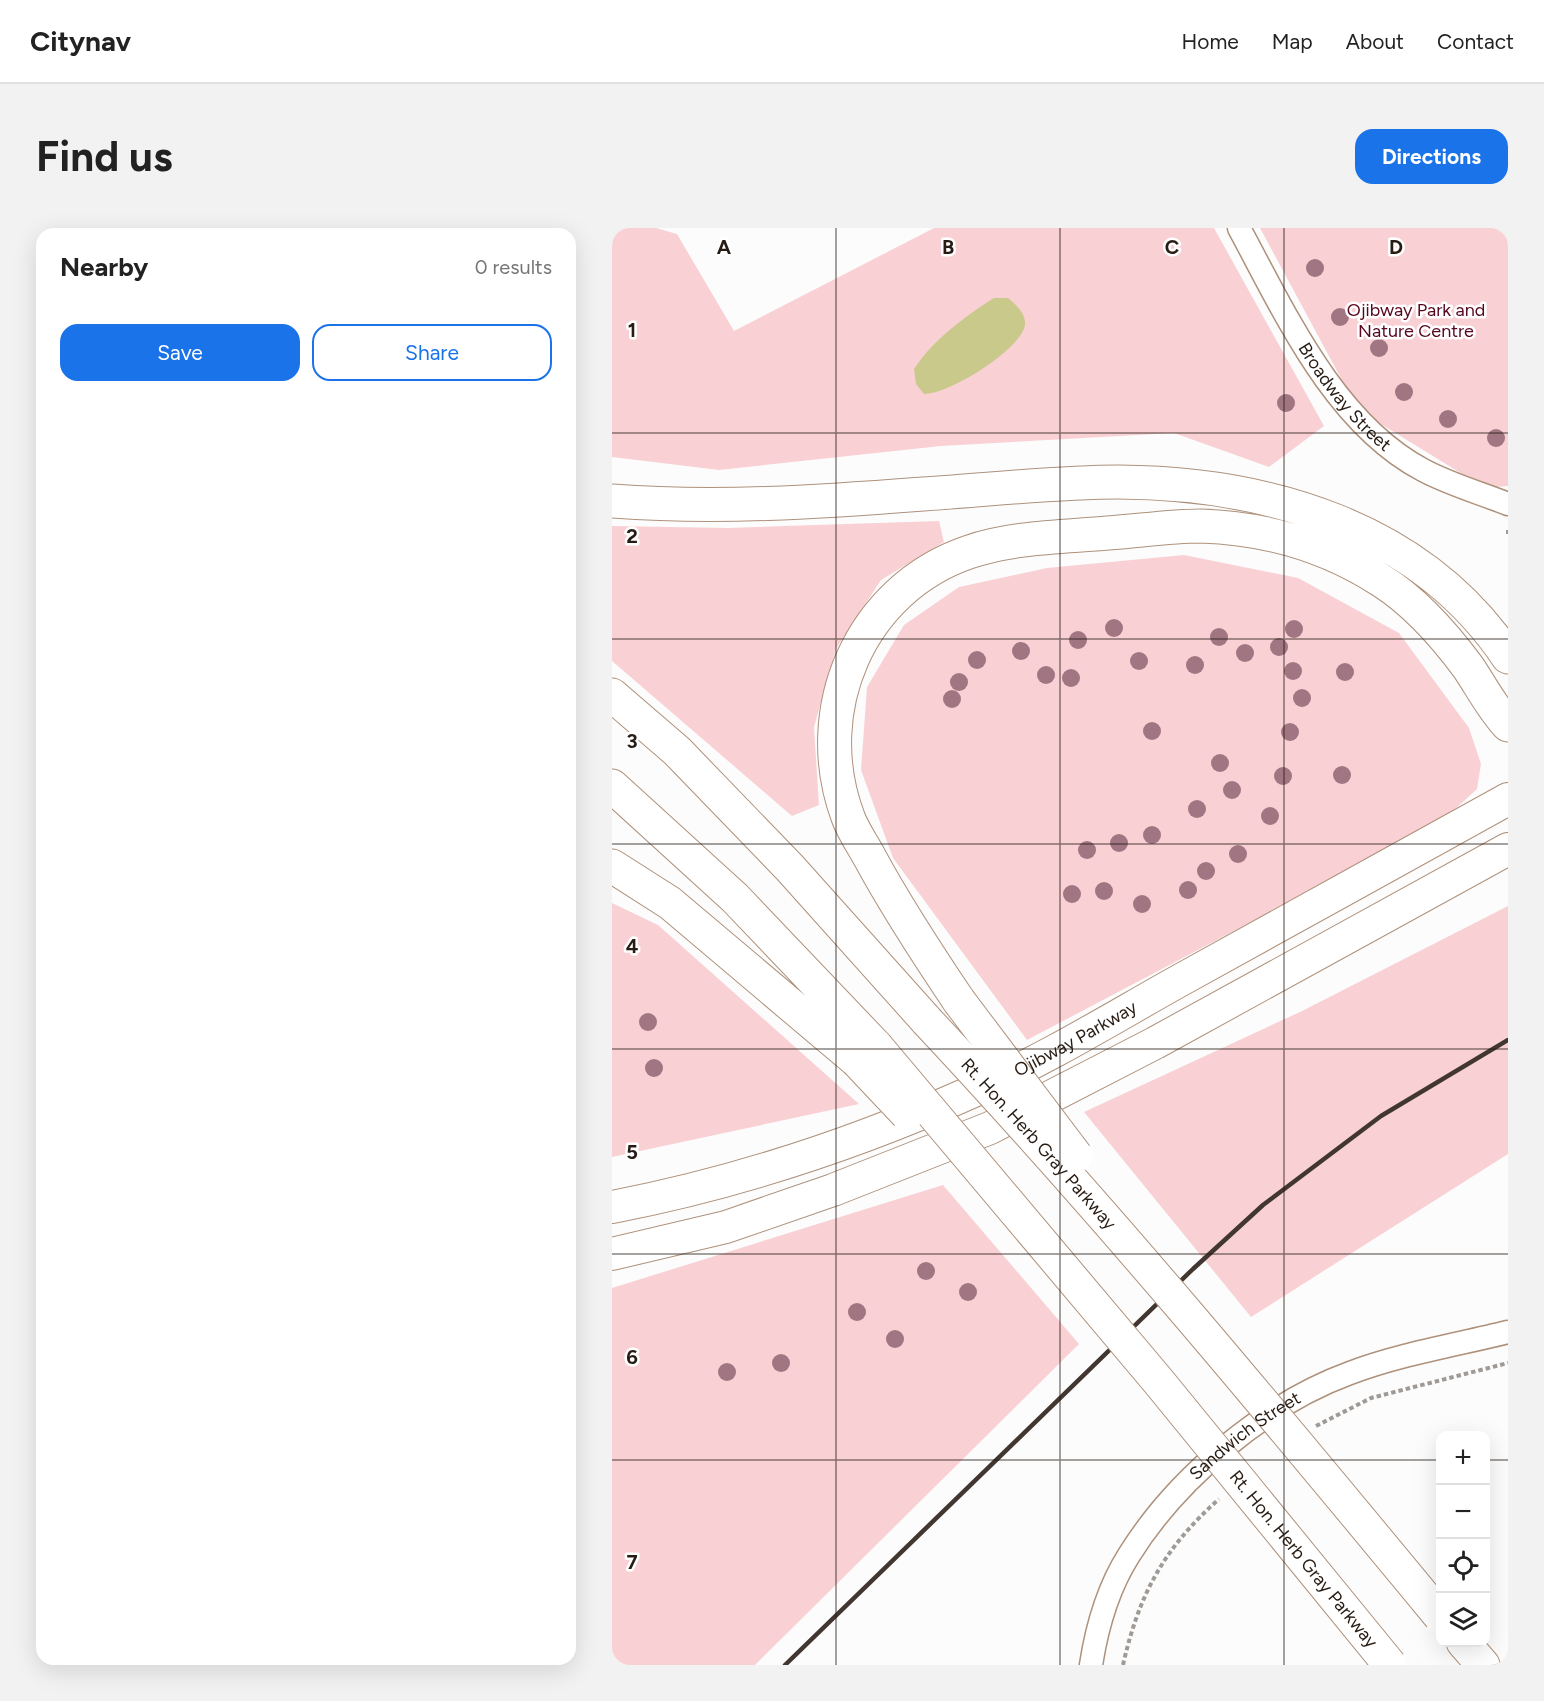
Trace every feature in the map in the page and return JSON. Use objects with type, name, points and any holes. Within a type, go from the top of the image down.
[{"type":"highway","points":[[612,501],[677,506],[749,505],[1116,482],[1228,490],[1279,501],[1334,518],[1383,541],[1424,569],[1463,602],[1508,657]]},
{"type":"highway","points":[[1237,1371],[959,1002],[882,880],[848,818],[835,772],[834,723],[843,676],[863,636],[892,599],[929,571],[969,552],[1022,540],[1199,526],[1259,531],[1324,550],[1383,581],[1429,620],[1466,665],[1508,725]]},
{"type":"highway","name":"Rt. Hon. Herb Gray Parkway","points":[[612,695],[677,751],[790,868],[1024,1127],[1237,1371],[1436,1611]]},
{"type":"highway","name":"Rt. Hon. Herb Gray Parkway","points":[[612,786],[735,898],[866,1053],[1159,1382],[1390,1665]]},
{"type":"highway","points":[[612,866],[670,903],[866,1053]]},
{"type":"highway","points":[[1468,1647],[1484,1665]]},
{"type":"main road","name":"Ojibway Parkway","points":[[612,1208],[768,1169],[890,1125],[977,1090],[1114,1021],[1175,984],[1508,799]]},
{"type":"main road","points":[[612,1254],[726,1227],[832,1190],[990,1128],[1155,1044],[1508,849]]},
{"type":"street","name":"Broadway Street","points":[[1239,228],[1291,324],[1342,401],[1370,431],[1422,470],[1508,504]]},
{"type":"street","name":"Sandwich Street","points":[[1091,1665],[1097,1629],[1128,1556],[1176,1492],[1245,1433],[1311,1390],[1349,1373],[1508,1332]]},
{"type":"path","points":[[1313,1429],[1371,1398],[1508,1363]]},
{"type":"path","points":[[1123,1665],[1133,1621],[1156,1572],[1190,1524],[1223,1494]]},
{"type":"green space","points":[[612,228],[656,228],[677,234],[734,331],[934,228],[1214,228],[1324,426],[1269,467],[1174,433],[941,446],[719,470],[612,457]]},
{"type":"green space","name":"Ojibway Park and Nature Centre","points":[[1260,228],[1508,228],[1508,486],[1485,488],[1358,410]]},
{"type":"green space","points":[[939,521],[944,542],[881,580],[836,649],[814,727],[819,805],[792,816],[612,661],[612,526],[728,528]]},
{"type":"green space","points":[[1184,555],[1298,578],[1399,633],[1469,728],[1481,764],[1477,789],[1441,822],[1027,1040],[893,858],[861,770],[867,687],[904,625],[959,587],[1047,568]]},
{"type":"green space","points":[[612,903],[658,925],[859,1104],[612,1157]]},
{"type":"green space","points":[[1508,906],[1508,1154],[1251,1317],[1084,1112],[1302,1011]]},
{"type":"green space","points":[[943,1185],[1079,1344],[755,1665],[612,1665],[612,1288]]},
{"type":"shaded area","points":[[994,298],[1008,298],[1020,310],[1025,325],[1020,335],[998,358],[982,369],[949,387],[924,394],[916,384],[914,369],[922,358],[950,330]]},
{"type":"railway","points":[[785,1665],[1193,1269],[1263,1205],[1381,1116],[1508,1040]]}]
